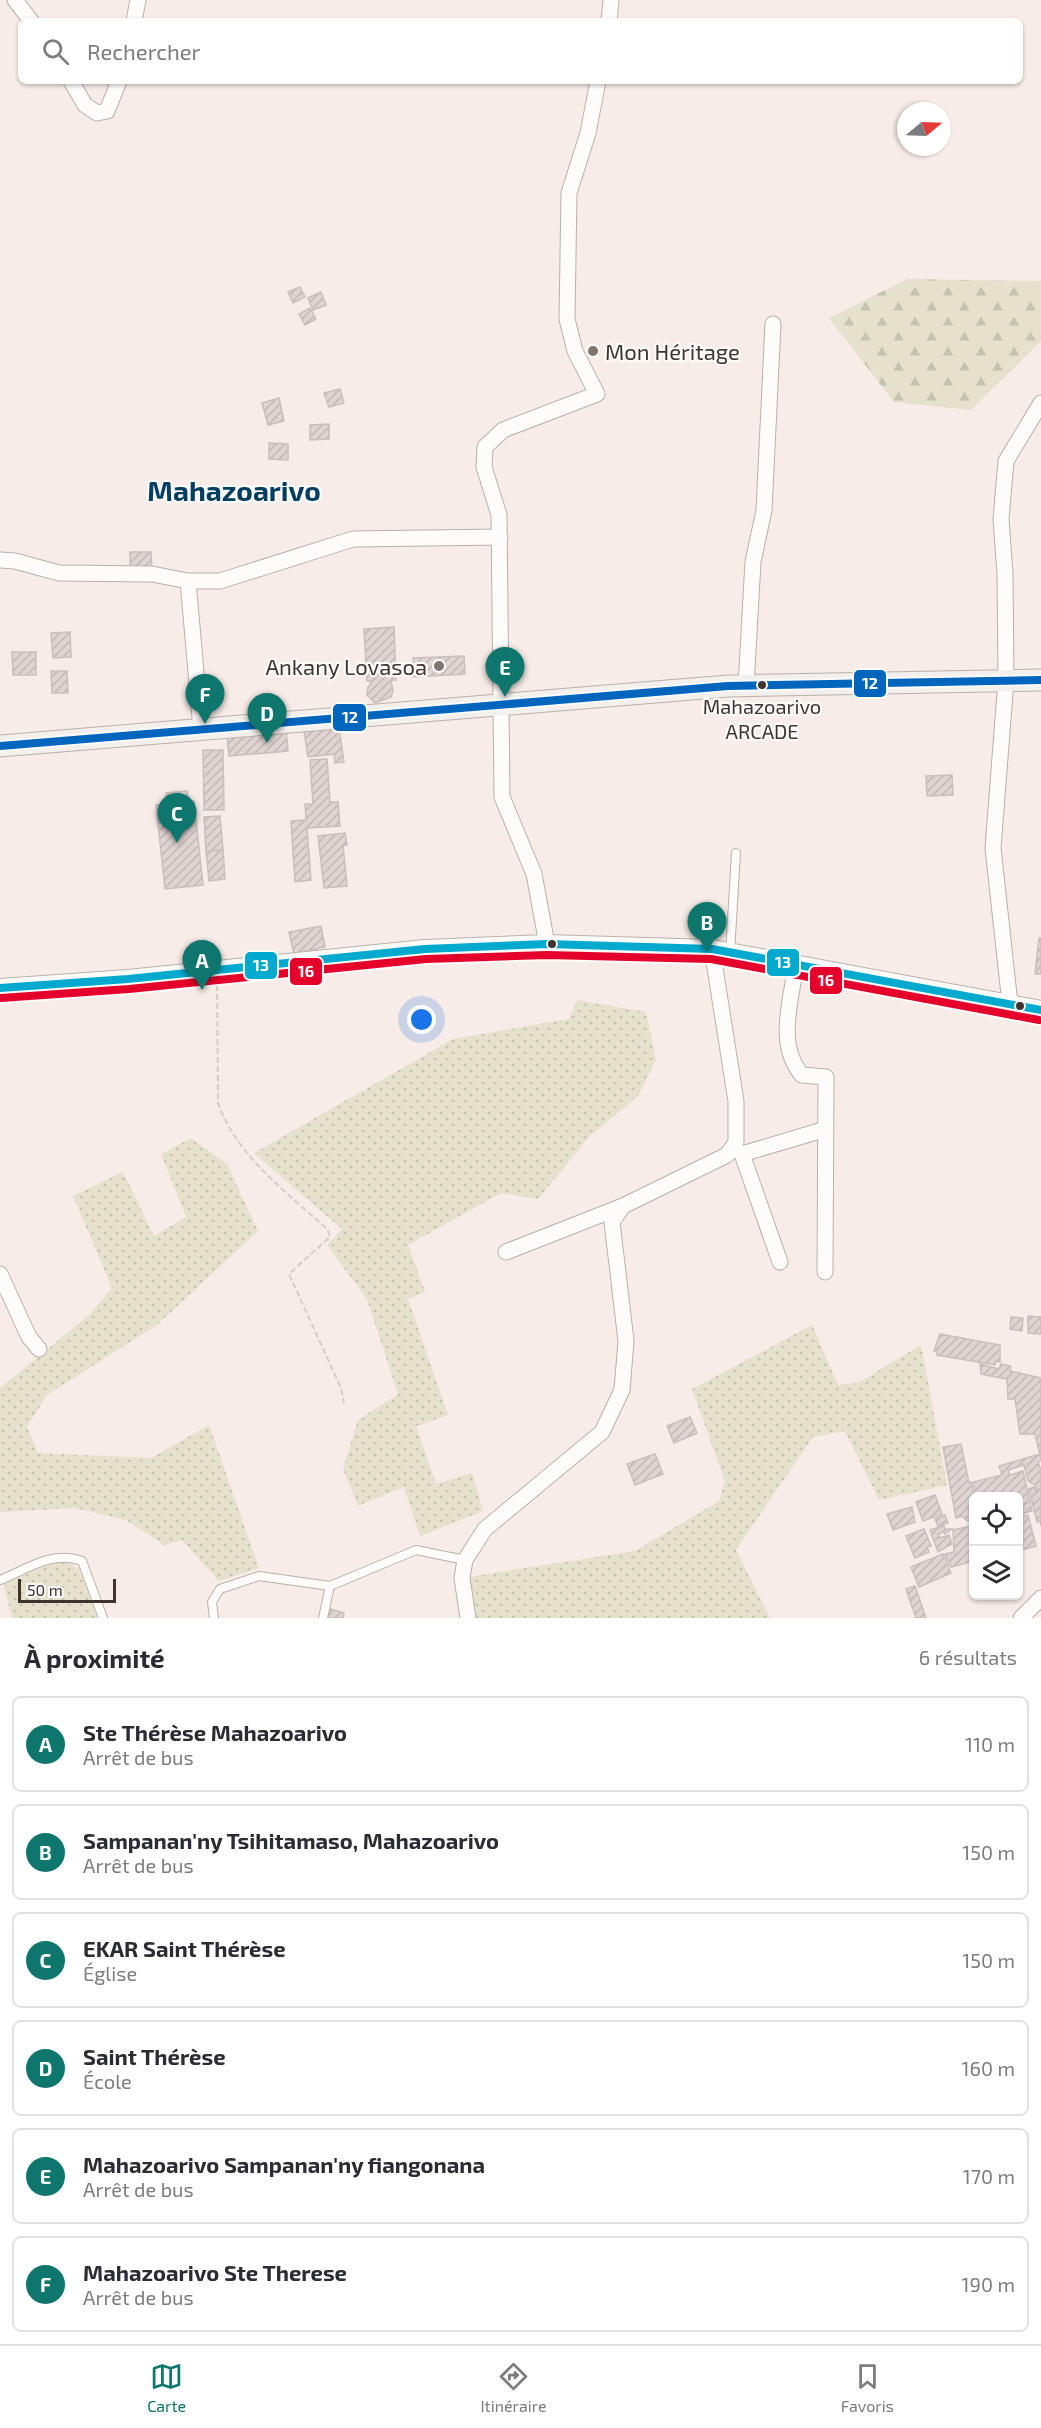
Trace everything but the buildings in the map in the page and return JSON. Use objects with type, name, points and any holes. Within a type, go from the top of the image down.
[{"type":"main road","points":[[0,746],[500,703],[747,686],[1041,680]]},
{"type":"street","points":[[15,0],[29,18]]},
{"type":"street","points":[[135,18],[138,0]]},
{"type":"street","points":[[609,18],[611,0]]},
{"type":"street","points":[[73,84],[85,105],[97,113],[108,111],[118,84]]},
{"type":"street","points":[[547,944],[534,874],[502,797],[499,515],[484,467],[485,447],[503,430],[597,394],[574,351],[567,319],[569,193],[588,133],[597,84]]},
{"type":"street","points":[[747,686],[753,562],[764,510],[773,324]]},
{"type":"street","points":[[1010,1004],[993,848],[1006,680],[1005,574],[1001,519],[1006,461],[1041,403]]},
{"type":"street","points":[[0,560],[15,561],[59,573],[152,574],[188,581],[220,581],[353,539],[500,537]]},
{"type":"street","points":[[188,581],[201,729]]},
{"type":"street","points":[[0,988],[217,970],[425,949],[547,944],[712,949],[1041,1010]]},
{"type":"street","points":[[712,949],[736,1101],[737,1150],[780,1262]]},
{"type":"street","points":[[796,965],[786,1032],[793,1064],[802,1075],[826,1077],[825,1272]]},
{"type":"street","points":[[506,1252],[623,1206],[737,1150],[826,1129]]},
{"type":"street","points":[[468,1618],[462,1578],[465,1560],[485,1529],[602,1432],[622,1390],[626,1341],[612,1222],[623,1206]]},
{"type":"street","points":[[0,1274],[29,1337],[39,1349]]},
{"type":"street","points":[[1021,1618],[1041,1598]]},
{"type":"lane","points":[[730,952],[736,853]]},
{"type":"lane","points":[[214,1618],[212,1602],[220,1589],[259,1576],[330,1586],[416,1550],[465,1560]]},
{"type":"lane","points":[[0,1580],[67,1555],[82,1561],[104,1618]]},
{"type":"lane","points":[[324,1618],[330,1586]]},
{"type":"path","points":[[217,970],[219,1103],[225,1121],[259,1168],[328,1230],[330,1237],[289,1274],[341,1388],[344,1403]]},
{"type":"green space","points":[[907,279],[1041,281],[1041,341],[971,410],[894,402],[829,318]]},
{"type":"green space","points":[[577,1000],[646,1012],[656,1060],[638,1096],[589,1137],[538,1199],[501,1193],[408,1245],[425,1292],[408,1299],[448,1415],[416,1426],[436,1484],[472,1473],[483,1511],[420,1536],[404,1487],[358,1506],[343,1469],[358,1420],[398,1394],[367,1299],[327,1245],[342,1229],[254,1153],[453,1039],[569,1019]]},
{"type":"green space","points":[[191,1138],[227,1164],[258,1231],[157,1325],[47,1395],[27,1427],[38,1453],[151,1458],[209,1425],[259,1568],[219,1581],[182,1540],[164,1545],[126,1520],[74,1508],[0,1512],[0,1388],[89,1315],[112,1288],[73,1196],[123,1172],[154,1236],[186,1217],[161,1154]]},
{"type":"green space","points":[[812,1325],[838,1385],[858,1383],[921,1345],[947,1485],[879,1500],[845,1431],[813,1437],[736,1550],[770,1618],[468,1618],[462,1578],[635,1551],[719,1501],[725,1481],[692,1389]]},
{"type":"green space","points":[[63,1560],[79,1569],[97,1618],[12,1618],[3,1582]]},
{"type":"transit line","name":"12","points":[[0,746],[728,686],[1041,680]]},
{"type":"transit line","name":"13","points":[[0,988],[128,979],[425,949],[547,944],[712,949],[1041,1010]]},
{"type":"transit line","name":"16","points":[[1,998],[129,989],[426,959],[547,955],[711,959],[1039,1020]]},
{"type":"place","name":"Mon Héritage","points":[[593,351]]},
{"type":"place","name":"Ankany Lovasoa","points":[[439,666]]},
{"type":"place","name":"Mahazoarivo ARCADE","points":[[762,685]]},
{"type":"place","name":"Mahazoarivo Sampanan'ny fiangonana","points":[[505,697]]},
{"type":"place","name":"Mahazoarivo Ste Therese","points":[[205,724]]},
{"type":"place","name":"Saint Thérèse","points":[[267,743]]},
{"type":"place","name":"EKAR Saint Thérèse","points":[[177,843]]},
{"type":"place","name":"Sampanan'ny Tsihitamaso, Mahazoarivo","points":[[707,952]]},
{"type":"place","name":"Ste Thérèse Mahazoarivo","points":[[202,990]]},
{"type":"district","name":"Mahazoarivo","points":[[234,490]]}]
